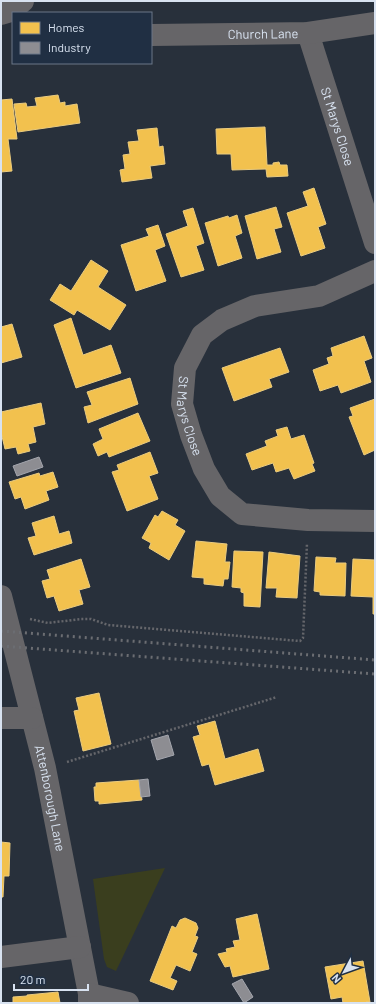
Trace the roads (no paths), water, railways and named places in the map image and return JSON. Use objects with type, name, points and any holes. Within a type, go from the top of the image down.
[{"type":"street","name":"Church Lane","points":[[152,35],[308,33],[375,23]]},
{"type":"street","name":"St Marys Close","points":[[308,33],[375,242]]},
{"type":"street","name":"St Marys Close","points":[[375,271],[319,296],[255,306],[222,320],[202,335],[185,368],[182,404],[191,435],[204,469],[220,496],[242,514],[308,520],[375,521]]},
{"type":"street","name":"Attenborough Lane","points":[[1,596],[46,768],[89,999]]},
{"type":"street","points":[[1,718],[32,718]]},
{"type":"street","points":[[1,956],[80,947]]},
{"type":"street","points":[[89,999],[128,1003]]},
{"type":"railway","points":[[1,631],[375,660]]},
{"type":"railway","points":[[1,646],[375,674]]}]
